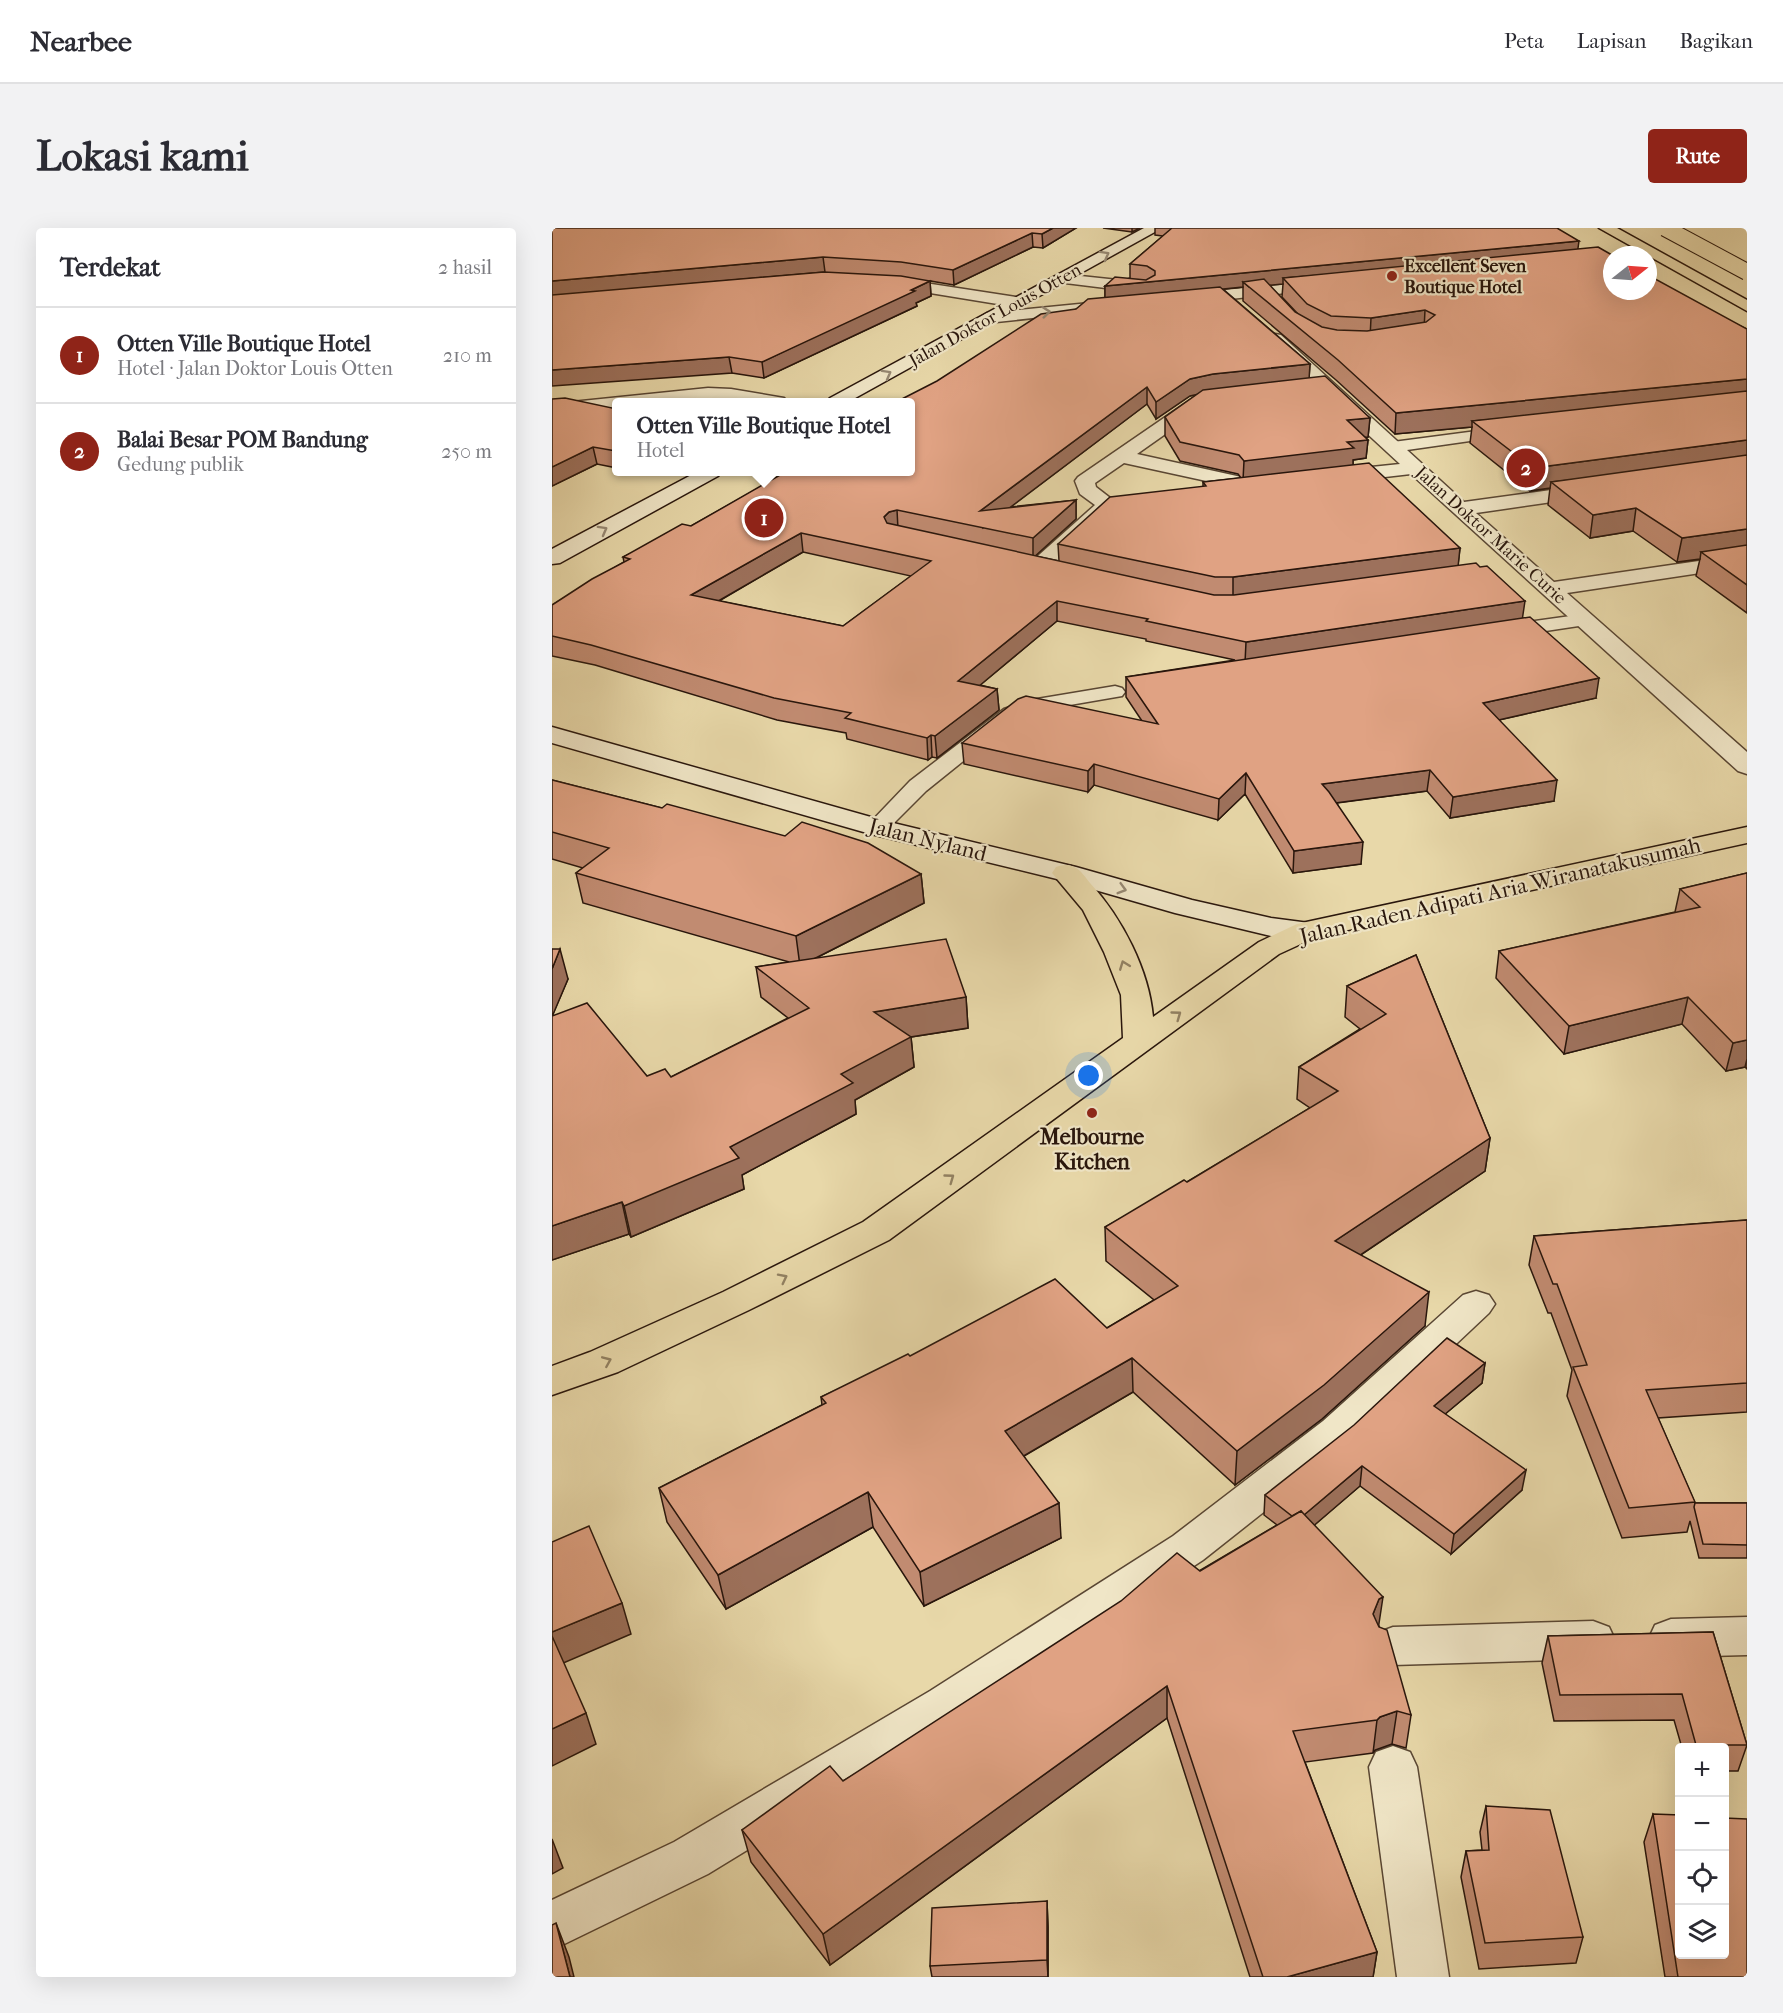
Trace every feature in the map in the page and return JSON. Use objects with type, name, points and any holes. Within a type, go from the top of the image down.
[{"type":"main road","points":[[1587,228],[1620,246]]},
{"type":"main road","points":[[1606,228],[1747,306]]},
{"type":"main road","points":[[1626,228],[1747,293]]},
{"type":"main road","points":[[1648,228],[1744,274]]},
{"type":"main road","points":[[1665,228],[1744,274]]},
{"type":"main road","points":[[1657,266],[1747,316]]},
{"type":"main road","name":"Jalan Raden Adipati Aria Wiranatakusumah","points":[[552,1381],[604,1362],[726,1306],[876,1231],[1269,948],[1307,930],[1747,835]]},
{"type":"main road","points":[[1066,873],[1096,907],[1119,952],[1136,994],[1139,1042]]},
{"type":"street","name":"Jalan Doktor Louis Otten","points":[[843,398],[1155,228]]},
{"type":"street","points":[[1062,279],[1164,296],[1233,304],[1267,291],[1338,284]]},
{"type":"street","points":[[870,281],[1016,302]]},
{"type":"street","points":[[987,318],[1164,296]]},
{"type":"street","name":"Jalan Doktor Marie Curie","points":[[1260,327],[1329,386],[1459,509],[1747,766]]},
{"type":"street","points":[[1306,388],[1329,386]]},
{"type":"street","points":[[659,398],[708,393],[747,398]]},
{"type":"street","points":[[1108,504],[1086,490],[1085,481],[1196,402],[1225,397]]},
{"type":"street","points":[[552,409],[612,403]]},
{"type":"street","points":[[1119,456],[1257,486]]},
{"type":"street","points":[[1314,479],[1415,468]]},
{"type":"street","points":[[552,558],[702,476]]},
{"type":"street","points":[[1200,493],[1280,483]]},
{"type":"street","points":[[1459,509],[1618,486]]},
{"type":"street","points":[[1038,568],[1108,504],[1131,501]]},
{"type":"street","points":[[1550,589],[1747,560]]},
{"type":"street","points":[[1015,563],[1060,573]]},
{"type":"street","points":[[1502,570],[1525,567]]},
{"type":"street","name":"Jalan Nyland","points":[[552,735],[877,827],[1066,873],[1196,910],[1271,927],[1307,930]]},
{"type":"street","points":[[552,1926],[692,1858],[946,1705],[1188,1548],[1337,1432],[1476,1304]]},
{"type":"street","points":[[1393,1646],[1747,1636]]},
{"type":"street","points":[[1393,1767],[1423,1977]]},
{"type":"lane","points":[[1267,291],[1282,307]]},
{"type":"lane","points":[[1393,447],[1525,430]]},
{"type":"lane","points":[[1489,634],[1585,620]]},
{"type":"lane","points":[[877,827],[918,786],[1011,712],[1031,706],[1115,692]]},
{"type":"building","points":[[552,228],[1053,228],[1042,234],[1032,233],[953,270],[901,262],[823,257],[552,281]]},
{"type":"building","points":[[1172,228],[1557,228],[1579,241],[1105,286],[1115,277],[1146,280],[1155,275],[1155,271],[1147,266],[1130,264]]},
{"type":"building","points":[[1598,247],[1603,250],[1603,300],[1657,300],[1657,280],[1747,329],[1747,379],[1396,413],[1338,360],[1243,282],[1264,279],[1295,312],[1322,327],[1337,330],[1367,331],[1426,322],[1435,315],[1425,310],[1371,318],[1331,316],[1307,304],[1283,278]]},
{"type":"building","points":[[824,272],[901,276],[930,281],[911,290],[915,291],[762,362],[729,357],[552,370],[552,295]]},
{"type":"building","points":[[1220,287],[1310,364],[1213,374],[1190,379],[1156,402],[1147,387],[980,511],[1076,500],[1033,538],[897,510],[889,512],[884,517],[887,523],[1214,595],[1234,595],[1476,563],[1480,567],[1487,566],[1525,601],[1246,642],[1057,601],[958,681],[997,689],[935,736],[931,735],[927,738],[845,718],[851,713],[774,698],[591,645],[552,636],[552,605],[592,579],[630,559],[623,557],[682,524],[691,526],[778,476],[915,476],[915,398],[904,398],[937,381],[1041,314],[1076,309],[1088,299]],"holes":[[[801,533],[931,561],[843,626],[691,595]]]},
{"type":"building","points":[[1325,376],[1370,418],[1347,420],[1368,440],[1347,442],[1354,448],[1244,461],[1239,455],[1180,442],[1165,417],[1203,390]]},
{"type":"building","points":[[1747,391],[1747,440],[1533,468],[1472,421]]},
{"type":"building","points":[[565,398],[612,408],[612,450],[593,447],[552,467],[552,399]]},
{"type":"building","points":[[1747,455],[1747,529],[1682,538],[1636,508],[1593,515],[1551,482]]},
{"type":"building","points":[[1369,463],[1460,548],[1233,577],[1215,577],[1058,544],[1110,497],[1206,486],[1203,482]]},
{"type":"building","points":[[1747,545],[1747,585],[1701,552]]},
{"type":"building","points":[[1530,617],[1599,678],[1483,703],[1557,780],[1453,797],[1430,770],[1322,784],[1363,842],[1294,851],[1246,773],[1219,799],[1094,764],[1088,771],[962,743],[1018,699],[1026,696],[1158,724],[1126,677]]},
{"type":"building","points":[[552,780],[662,808],[667,804],[785,836],[802,822],[868,843],[921,874],[796,936],[576,873],[609,848],[552,832]]},
{"type":"building","points":[[1747,873],[1747,1040],[1733,1043],[1688,997],[1569,1026],[1499,951],[1700,907],[1680,889]]},
{"type":"building","points":[[946,939],[966,997],[874,1012],[911,1037],[841,1074],[853,1083],[730,1147],[739,1158],[624,1206],[622,1202],[552,1226],[552,1016],[587,1003],[647,1076],[665,1069],[671,1077],[809,1008],[756,967]]},
{"type":"building","points":[[552,949],[560,949],[552,969]]},
{"type":"building","points":[[1416,955],[1490,1138],[1335,1241],[1429,1292],[1324,1385],[1237,1451],[1132,1358],[1005,1431],[1059,1503],[920,1572],[868,1492],[718,1575],[659,1488],[826,1403],[821,1397],[908,1354],[910,1356],[1055,1279],[1107,1328],[1178,1286],[1105,1227],[1184,1180],[1187,1182],[1338,1091],[1299,1067],[1386,1014],[1347,986]]},
{"type":"building","points":[[1747,1220],[1747,1383],[1646,1390],[1695,1502],[1629,1508],[1573,1367],[1587,1365],[1557,1284],[1553,1284],[1534,1236]]},
{"type":"building","points":[[1447,1338],[1485,1363],[1434,1406],[1526,1470],[1454,1534],[1362,1466],[1304,1515],[1301,1511],[1292,1516],[1265,1495],[1354,1425]]},
{"type":"building","points":[[1695,1503],[1747,1503],[1747,1545],[1703,1544]]},
{"type":"building","points":[[1301,1511],[1383,1597],[1379,1599],[1373,1614],[1379,1627],[1387,1630],[1411,1715],[1397,1711],[1377,1720],[1293,1731],[1377,1952],[1287,1977],[1263,1977],[1167,1686],[823,1934],[742,1830],[830,1766],[843,1781],[1121,1601],[1177,1553],[1200,1571]]},
{"type":"building","points":[[589,1526],[622,1603],[552,1632],[552,1542]]},
{"type":"building","points":[[1713,1632],[1747,1745],[1695,1743],[1682,1694],[1560,1695],[1548,1636]]},
{"type":"building","points":[[552,1636],[586,1713],[552,1729]]},
{"type":"building","points":[[1486,1806],[1550,1810],[1583,1937],[1485,1943],[1466,1851],[1489,1850]]},
{"type":"building","points":[[1653,1814],[1675,1815],[1675,1957]]},
{"type":"building","points":[[1729,1818],[1747,1819],[1747,1977],[1678,1977],[1675,1959],[1729,1959]]},
{"type":"building","points":[[1047,1901],[1047,1960],[930,1966],[932,1908]]},
{"type":"building","points":[[556,1923],[570,1977],[552,1977],[552,1925]]},
{"type":"place","name":"Excellent Seven Boutique Hotel","points":[[1392,276]]},
{"type":"place","name":"Balai Besar POM Bandung","points":[[1526,468]]},
{"type":"place","name":"Otten Ville Boutique Hotel","points":[[764,518]]},
{"type":"place","name":"Melbourne Kitchen","points":[[1092,1113]]}]
